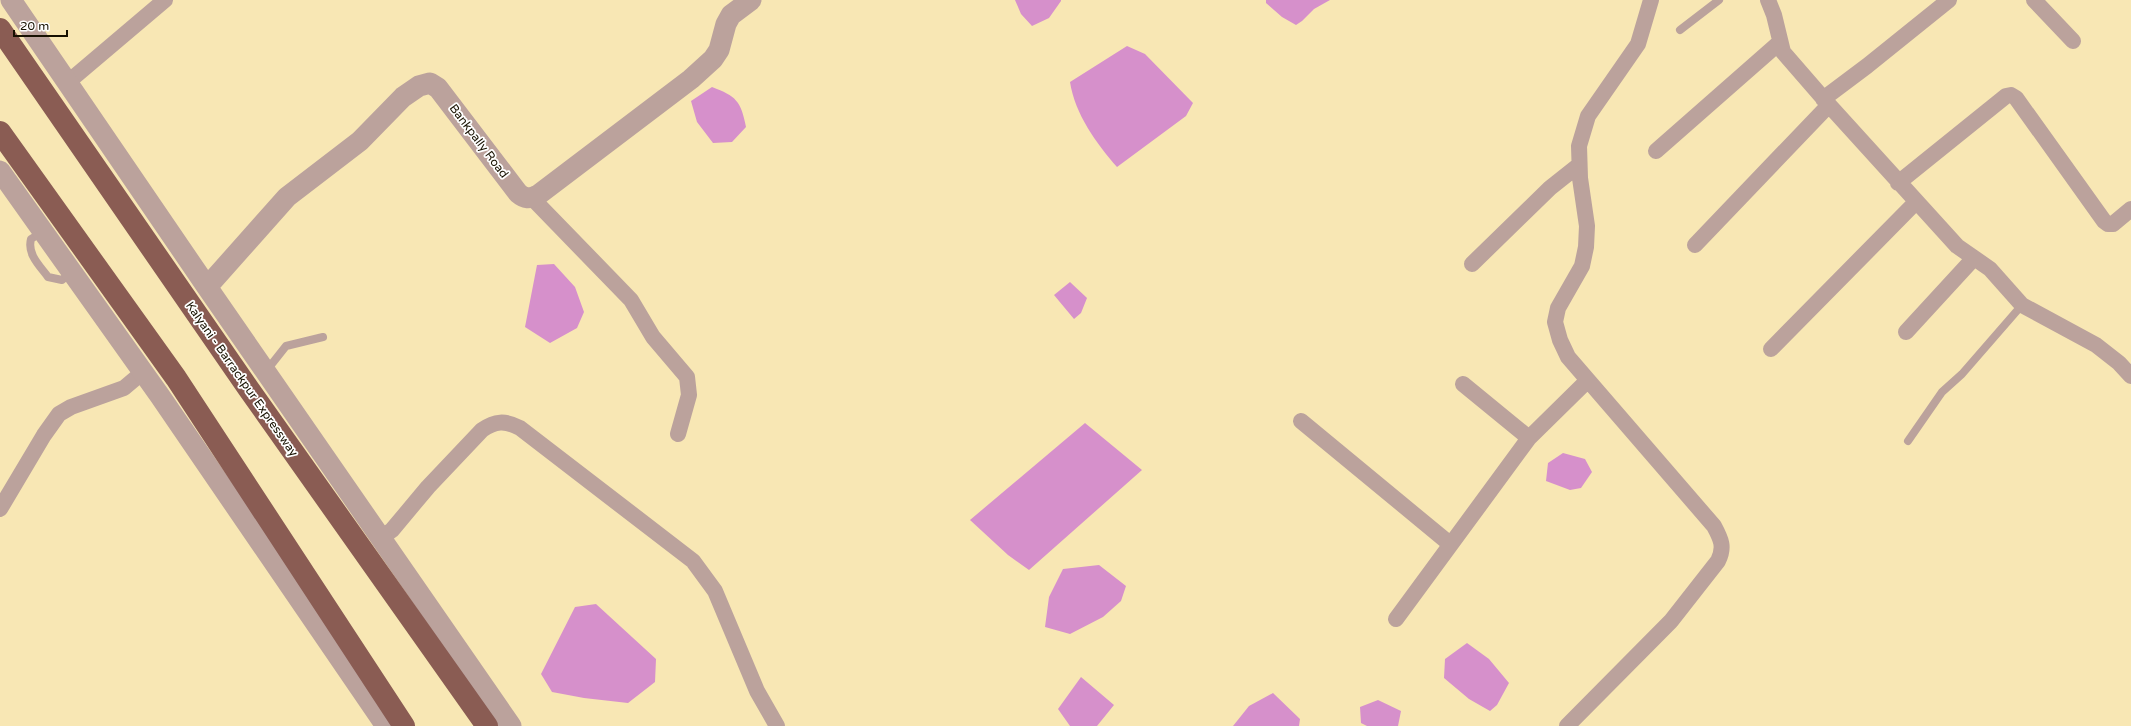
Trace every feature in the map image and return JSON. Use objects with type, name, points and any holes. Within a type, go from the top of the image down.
[{"type":"highway","name":"Kalyani - Barrackpur Expressway","points":[[0,29],[248,388],[487,726]]},
{"type":"highway","points":[[0,132],[176,378],[404,726]]},
{"type":"street","points":[[11,0],[207,287],[511,726]]},
{"type":"street","points":[[68,83],[165,0]]},
{"type":"street","points":[[678,434],[689,396],[687,377],[653,337],[631,300],[532,198],[538,196],[691,79],[713,59],[719,50],[726,24],[731,15],[751,0]]},
{"type":"street","points":[[1566,726],[1671,621],[1718,561],[1722,552],[1722,541],[1714,526],[1568,357],[1560,340],[1555,322],[1558,308],[1582,266],[1586,247],[1587,226],[1579,146],[1588,116],[1638,44],[1651,0]]},
{"type":"street","points":[[1768,0],[1774,15],[1783,52],[1898,183],[1957,246],[1990,269],[2022,305],[2096,345],[2119,363],[2131,376]]},
{"type":"street","points":[[1694,246],[1826,102],[1867,66],[1949,0]]},
{"type":"street","points":[[2034,0],[2073,41]]},
{"type":"street","points":[[1656,151],[1780,42]]},
{"type":"street","name":"Bankpally Road","points":[[207,287],[287,197],[360,141],[403,97],[425,83],[432,83],[438,88],[518,193],[526,198],[532,198]]},
{"type":"street","points":[[1898,183],[2006,96],[2011,95],[2016,98],[2104,221],[2108,224],[2113,224],[2131,210]]},
{"type":"street","points":[[1472,264],[1550,188],[1580,165]]},
{"type":"street","points":[[0,172],[143,372],[386,726]]},
{"type":"street","points":[[1771,349],[1916,202]]},
{"type":"street","points":[[1906,332],[1974,258]]},
{"type":"street","points":[[0,509],[44,435],[59,414],[71,407],[95,400],[124,388],[143,372]]},
{"type":"street","points":[[1396,619],[1529,438],[1588,380]]},
{"type":"street","points":[[1463,384],[1529,438]]},
{"type":"street","points":[[1301,421],[1450,544]]},
{"type":"street","points":[[381,538],[392,530],[428,487],[482,430],[493,423],[509,422],[520,428],[693,561],[715,591],[772,724]]},
{"type":"lane","points":[[1680,30],[1719,0]]},
{"type":"lane","points":[[1908,441],[1942,392],[1962,374],[2022,305]]},
{"type":"lane","points":[[266,371],[286,346],[323,337]]},
{"type":"shaded area","points":[[1015,0],[1061,1],[1049,18],[1032,26],[1021,14]]},
{"type":"shaded area","points":[[1266,0],[1330,0],[1314,9],[1296,25],[1282,17],[1266,3]]},
{"type":"shaded area","points":[[1127,46],[1145,54],[1193,103],[1186,116],[1117,167],[1088,128],[1076,105],[1070,82]]},
{"type":"shaded area","points":[[712,87],[727,93],[732,97],[742,111],[746,127],[732,142],[713,143],[697,122],[691,101]]},
{"type":"shaded area","points":[[554,264],[575,287],[584,312],[577,328],[550,343],[525,327],[537,265]]},
{"type":"shaded area","points":[[1070,282],[1087,298],[1081,313],[1074,319],[1054,295]]},
{"type":"shaded area","points":[[1085,423],[1142,470],[1029,570],[1008,555],[970,520]]},
{"type":"shaded area","points":[[1563,453],[1585,459],[1592,472],[1581,488],[1570,490],[1546,481],[1548,463]]},
{"type":"shaded area","points":[[1099,565],[1126,586],[1121,601],[1103,617],[1070,634],[1045,627],[1049,597],[1063,569]]},
{"type":"shaded area","points":[[596,604],[656,659],[655,682],[628,703],[584,698],[552,692],[541,674],[575,607]]},
{"type":"shaded area","points":[[1467,643],[1489,659],[1509,683],[1497,705],[1490,711],[1469,699],[1444,678],[1445,659]]},
{"type":"shaded area","points":[[1081,677],[1114,705],[1097,726],[1070,726],[1058,709]]},
{"type":"shaded area","points":[[1273,693],[1300,719],[1299,726],[1233,726],[1249,706]]},
{"type":"shaded area","points":[[1378,700],[1401,711],[1398,726],[1367,726],[1361,723],[1360,707]]}]
